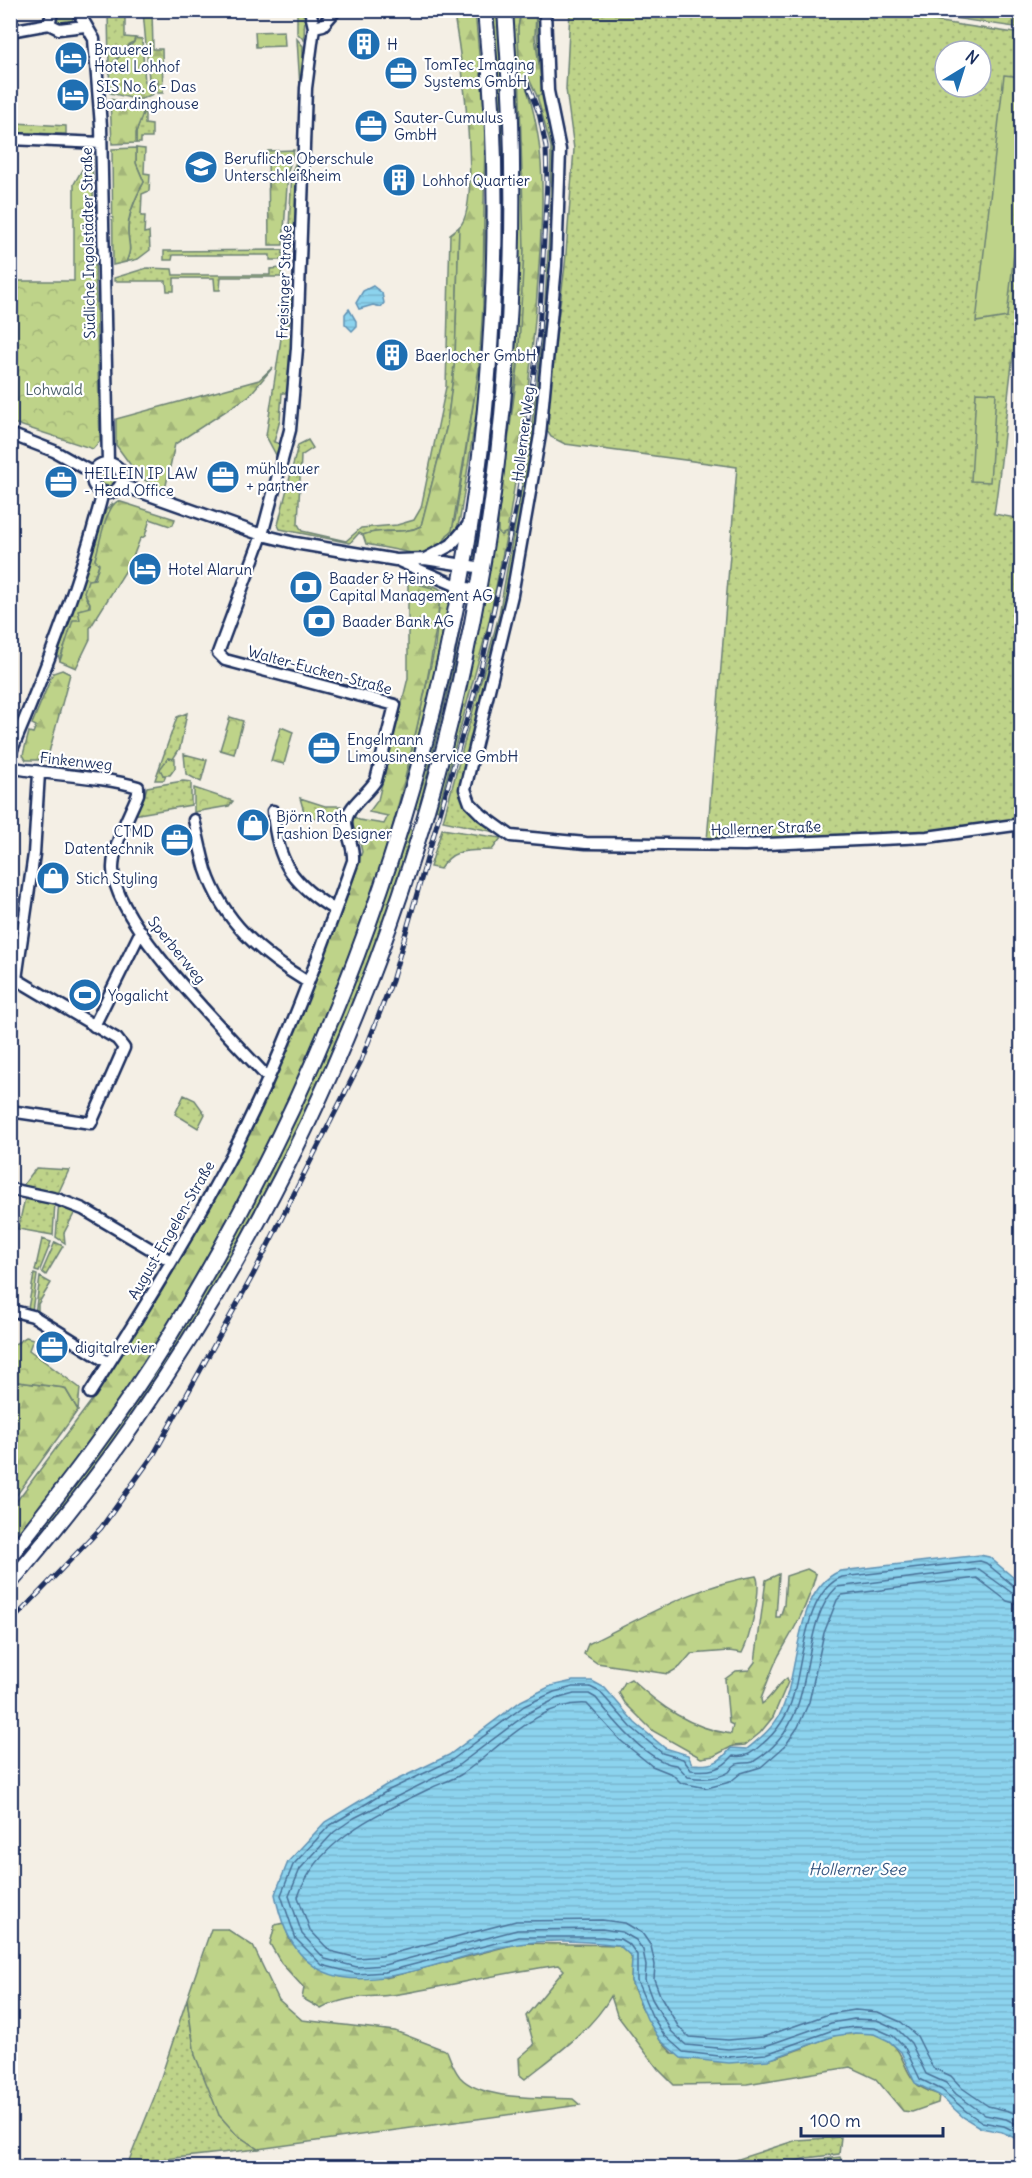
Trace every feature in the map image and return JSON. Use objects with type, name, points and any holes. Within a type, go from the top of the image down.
[{"type":"main road","points":[[10,1556],[109,1427],[165,1342],[246,1202],[298,1099],[349,979],[389,868],[438,692],[460,587],[487,391],[494,281],[495,170],[486,10]]},
{"type":"main road","points":[[10,1583],[78,1501],[183,1350],[270,1199],[320,1097],[354,1020],[406,878],[454,712],[483,568],[503,422],[513,285],[513,167],[505,10]]},
{"type":"street","points":[[49,24],[53,10]]},
{"type":"street","name":"Südliche Ingolstädter Straße","points":[[77,10],[94,39],[101,143],[108,463],[120,470],[121,485]]},
{"type":"street","name":"Freisinger Straße","points":[[262,535],[290,430],[297,348],[306,87],[314,27],[310,10]]},
{"type":"street","points":[[314,27],[323,25],[336,10]]},
{"type":"street","name":"Hollerner Weg","points":[[511,836],[482,815],[470,803],[465,789],[512,595],[540,435],[555,266],[561,150],[548,91],[545,10]]},
{"type":"street","points":[[10,31],[49,24],[58,29],[85,26]]},
{"type":"street","points":[[10,139],[101,143]]},
{"type":"street","points":[[10,434],[54,451],[93,473]]},
{"type":"street","points":[[108,463],[99,465],[93,473],[95,486],[103,492],[111,492],[121,485],[262,535],[396,560],[460,587],[479,590]]},
{"type":"street","points":[[10,754],[49,663],[82,570],[103,492]]},
{"type":"street","points":[[425,559],[451,545],[470,523]]},
{"type":"street","name":"Walter-Eucken-Straße","points":[[262,535],[218,654],[220,658],[395,705],[376,780],[369,791],[351,809],[346,822],[354,847],[353,860],[268,1078]]},
{"type":"street","points":[[396,560],[425,559],[483,568]]},
{"type":"street","name":"Finkenweg","points":[[10,768],[115,780],[138,787]]},
{"type":"street","points":[[10,1111],[90,1123],[124,1048],[122,1043],[94,1026],[13,985],[33,860],[39,773]]},
{"type":"street","name":"Sperberweg","points":[[138,787],[138,794],[120,840],[113,868],[119,895],[161,958],[268,1078]]},
{"type":"street","points":[[273,811],[275,835],[286,865],[309,894],[335,910]]},
{"type":"street","points":[[194,820],[206,870],[230,917],[254,945],[277,964],[306,981]]},
{"type":"street","name":"Hollerner Straße","points":[[511,836],[586,843],[745,845],[927,837],[1022,824]]},
{"type":"street","points":[[94,1026],[141,931]]},
{"type":"street","name":"August-Engelen-Straße","points":[[90,1393],[222,1173],[268,1078]]},
{"type":"street","points":[[10,1190],[57,1199],[84,1209],[171,1261]]},
{"type":"street","points":[[10,1310],[33,1316],[109,1364]]},
{"type":"green space","points":[[65,9],[73,17],[65,25],[57,17]]},
{"type":"green space","points":[[521,10],[518,28],[524,173],[524,269],[511,414],[520,222],[513,11]]},
{"type":"green space","points":[[108,11],[125,11],[125,37],[135,38],[134,42],[109,67]]},
{"type":"green space","points":[[143,11],[152,11],[153,49],[162,49],[163,93],[157,93],[158,80],[149,79]]},
{"type":"green space","points":[[297,11],[305,11],[304,40],[297,33]]},
{"type":"green space","points":[[448,11],[471,13],[475,11],[485,119],[483,305],[479,368],[452,531],[447,535],[441,547],[417,554],[366,544],[363,535],[414,529],[421,526],[447,425],[455,360],[459,227],[466,213],[470,160],[465,92],[457,33],[454,15]]},
{"type":"green space","points":[[493,11],[497,11],[506,163],[506,281],[500,281],[501,155]]},
{"type":"green space","points":[[521,11],[536,11],[535,37],[543,94],[537,96],[526,72],[524,81],[537,129],[542,203],[536,311],[526,406],[507,532],[501,535],[498,532],[498,515],[518,367],[524,250],[518,28]]},
{"type":"green space","points":[[536,11],[541,11],[539,74]]},
{"type":"green space","points":[[570,11],[866,11],[1021,34],[1021,304],[994,514],[1021,519],[1021,820],[925,831],[707,841],[737,467],[565,444],[551,437],[544,426],[565,266],[574,149],[566,89]]},
{"type":"green space","points":[[906,11],[1021,11],[1021,28]]},
{"type":"green space","points":[[284,31],[285,46],[256,47],[255,32]]},
{"type":"green space","points":[[135,38],[142,39],[145,84],[154,84],[153,94],[139,100],[110,93],[109,67],[134,42]]},
{"type":"green space","points":[[297,39],[303,46],[303,79],[300,87]]},
{"type":"green space","points":[[1004,75],[1022,77],[1021,190],[1007,317],[976,322]]},
{"type":"green space","points":[[543,94],[555,146],[556,173],[551,280],[532,463],[511,581],[466,760],[462,796],[471,812],[500,833],[443,821],[499,615],[531,432],[544,317],[550,219],[551,147],[537,96]]},
{"type":"green space","points":[[110,99],[145,107],[136,133],[136,143],[112,144]]},
{"type":"green space","points":[[145,107],[145,124],[152,125],[152,138],[141,138],[141,143],[136,143],[136,133]]},
{"type":"green space","points":[[15,123],[66,126],[66,134],[15,133]]},
{"type":"green space","points":[[136,148],[145,149],[144,173],[150,174],[149,191],[142,194],[141,216],[145,216],[144,233],[149,232],[150,250],[138,259],[126,262],[130,250],[129,220],[144,182],[136,163]]},
{"type":"green space","points":[[136,148],[136,163],[144,182],[129,220],[128,257],[126,262],[113,265],[112,149]]},
{"type":"green space","points":[[294,150],[288,171],[283,245],[269,245],[268,151]]},
{"type":"green space","name":"Lohwald","points":[[92,152],[100,441],[93,449],[10,422],[11,281],[74,281],[74,184]]},
{"type":"green space","points":[[299,154],[295,246],[292,248],[288,245],[292,172]]},
{"type":"green space","points":[[486,204],[488,248],[479,395],[460,518],[456,531],[441,547],[455,520],[479,368]]},
{"type":"green space","points":[[459,227],[455,360],[447,425],[421,526],[414,529],[363,535],[359,533],[350,543],[280,529],[278,525],[298,445],[308,440],[313,448],[301,456],[298,524],[302,531],[346,541],[361,528],[397,525],[414,520],[421,508],[446,387],[450,234]]},
{"type":"green space","points":[[283,250],[282,260],[270,260],[270,255],[173,255],[172,260],[164,260],[164,251]]},
{"type":"green space","points":[[147,268],[172,269],[173,275],[270,275],[270,269],[282,268],[281,277],[221,277],[220,290],[215,290],[214,278],[174,278],[174,291],[167,291],[166,281],[114,281],[114,278]]},
{"type":"green space","points":[[285,295],[293,296],[289,325],[283,325]]},
{"type":"green space","points":[[1021,304],[1021,342],[1014,340]]},
{"type":"green space","points":[[282,332],[292,335],[288,393],[282,393],[280,420],[274,442],[280,444],[276,455],[266,436]]},
{"type":"green space","points":[[495,363],[502,363],[477,559],[472,562]]},
{"type":"green space","points":[[273,367],[249,396],[175,444],[165,490],[140,478],[116,445],[116,419],[259,380]]},
{"type":"green space","points":[[976,392],[996,393],[990,482],[971,481]]},
{"type":"green space","points":[[108,468],[114,471],[117,477],[114,483],[108,486],[102,483],[99,477],[102,471]]},
{"type":"green space","points":[[118,501],[175,519],[173,525],[170,526],[150,519],[145,536],[140,539],[131,562],[90,628],[90,639],[76,668],[60,661],[73,620],[80,620],[78,610],[90,607],[84,592],[88,580],[95,579],[99,564],[95,560],[104,527],[110,510]]},
{"type":"green space","points":[[113,503],[95,559],[99,564],[86,598],[90,603],[65,645],[60,661],[58,654],[106,510]]},
{"type":"green space","points":[[498,515],[498,532],[501,535],[507,532],[489,622],[438,810],[436,809],[474,651]]},
{"type":"green space","points":[[408,581],[441,590],[448,600],[449,608],[424,725],[397,816],[435,647],[440,597],[432,588]]},
{"type":"green space","points":[[408,581],[432,588],[440,597],[435,635],[429,673],[395,816],[354,947],[301,1073],[271,1136],[240,1197],[167,1327],[111,1414],[11,1548],[10,1510],[95,1396],[160,1294],[211,1207],[279,1069],[362,852],[359,838],[352,829],[352,815],[359,820],[384,824],[388,816],[369,812],[378,800],[408,678]]},
{"type":"green space","points":[[466,595],[453,669],[419,809],[415,808]]},
{"type":"green space","points":[[62,670],[70,674],[47,760],[26,760],[23,755],[29,732],[33,733],[36,726],[32,724],[53,673]]},
{"type":"green space","points":[[187,713],[180,748],[173,759],[168,758],[163,775],[166,775],[164,780],[155,780],[177,717]]},
{"type":"green space","points":[[230,717],[243,721],[234,754],[220,750]]},
{"type":"green space","points":[[281,727],[293,732],[284,764],[271,761]]},
{"type":"green space","points":[[184,754],[207,760],[201,782],[186,774]]},
{"type":"green space","points":[[168,758],[175,759],[175,768],[170,775],[163,775],[160,769]]},
{"type":"green space","points":[[183,781],[191,782],[191,805],[133,815],[143,800],[147,787]]},
{"type":"green space","points":[[194,788],[233,801],[229,806],[194,812]]},
{"type":"green space","points":[[300,798],[325,806],[341,806],[341,814],[306,819]]},
{"type":"green space","points":[[409,829],[413,830],[392,896],[345,1026],[317,1089],[255,1212],[210,1292],[122,1430],[11,1573],[11,1566],[60,1503],[151,1374],[193,1307],[270,1169],[305,1097],[347,1001]]},
{"type":"green space","points":[[442,829],[501,838],[492,850],[463,852],[451,857],[440,869],[430,867]]},
{"type":"green space","points":[[184,1095],[195,1100],[205,1114],[198,1128],[175,1114]]},
{"type":"green space","points":[[36,1168],[69,1170],[57,1196],[21,1188]]},
{"type":"green space","points":[[25,1198],[55,1202],[53,1235],[18,1229]]},
{"type":"green space","points":[[59,1201],[76,1210],[64,1233],[65,1243],[56,1237]]},
{"type":"green space","points":[[42,1239],[51,1242],[39,1272],[35,1271]]},
{"type":"green space","points":[[55,1242],[63,1246],[46,1275],[42,1272]]},
{"type":"green space","points":[[34,1274],[37,1275],[32,1311],[28,1309]]},
{"type":"green space","points":[[40,1277],[51,1283],[38,1304],[38,1315],[35,1314]]},
{"type":"green space","points":[[26,1337],[33,1339],[29,1350],[80,1388],[78,1410],[65,1388],[11,1381],[11,1344]]},
{"type":"green space","points":[[11,1381],[65,1388],[78,1410],[11,1503]]},
{"type":"green space","points":[[807,1569],[816,1574],[813,1585],[800,1616],[774,1665],[761,1699],[762,1704],[787,1678],[788,1682],[773,1717],[760,1733],[745,1745],[733,1746],[714,1756],[701,1758],[653,1731],[625,1703],[619,1693],[625,1682],[631,1679],[677,1715],[702,1727],[731,1734],[733,1725],[729,1723],[725,1679],[736,1671],[749,1670],[755,1662],[766,1580],[779,1574],[776,1617],[780,1617],[784,1605],[786,1576]]},
{"type":"green space","points":[[756,1576],[758,1591],[756,1602],[742,1653],[729,1651],[691,1654],[680,1667],[668,1674],[597,1663],[584,1654],[588,1644],[670,1604],[712,1587]]},
{"type":"green space","points":[[284,1923],[290,1941],[386,1978],[520,1943],[619,1945],[632,1957],[631,1981],[640,2004],[660,2040],[672,2053],[760,2060],[782,2056],[848,2032],[875,2034],[892,2043],[917,2084],[939,2095],[938,2103],[912,2112],[903,2111],[876,2079],[850,2067],[747,2084],[674,2085],[658,2069],[617,2015],[611,1996],[583,2031],[525,2079],[520,2075],[519,2058],[534,2045],[526,2016],[564,1970],[559,1965],[394,1995],[352,1998],[321,2009],[302,1998],[304,1988],[281,1963],[270,1944],[275,1925]]},
{"type":"green space","points":[[211,1929],[227,1929],[253,1946],[279,2000],[302,2020],[395,2031],[447,2051],[460,2077],[470,2085],[497,2094],[573,2099],[580,2105],[258,2149],[236,2134],[219,2115],[195,2055],[187,1999]]},
{"type":"green space","points":[[187,1999],[195,2055],[236,2134],[258,2149],[128,2163],[154,2098]]},
{"type":"green space","points":[[841,2137],[839,2154],[807,2158],[775,2167],[714,2167],[797,2140]]},
{"type":"green space","points":[[840,2157],[844,2167],[786,2167],[807,2161]]},
{"type":"water","points":[[373,286],[382,293],[384,303],[381,307],[373,305],[359,309],[356,303],[363,291]]},
{"type":"water","points":[[349,309],[356,321],[356,327],[352,331],[345,324],[345,314]]},
{"type":"water","name":"Hollerner See","points":[[980,1555],[989,1557],[1021,1584],[1021,2141],[1002,2132],[981,2128],[963,2117],[939,2095],[915,2083],[901,2052],[889,2041],[874,2034],[855,2033],[834,2036],[768,2060],[729,2063],[681,2058],[660,2040],[647,2019],[631,1981],[632,1957],[619,1945],[569,1941],[519,1944],[409,1972],[373,1978],[340,1977],[312,1965],[290,1938],[275,1894],[288,1862],[325,1822],[386,1785],[449,1755],[521,1701],[551,1686],[573,1681],[592,1681],[605,1688],[635,1723],[665,1748],[688,1755],[692,1764],[714,1762],[723,1757],[731,1748],[747,1749],[776,1721],[786,1699],[805,1615],[813,1596],[824,1581],[840,1571]]},
{"type":"railway","points":[[10,1623],[101,1528],[154,1454],[253,1275],[361,1061],[392,981],[480,673],[518,497],[539,333],[547,182],[546,147],[539,113],[526,81]]},
{"type":"place","name":"H","points":[[364,44]]},
{"type":"place","name":"Brauerei Hotel Lohhof","points":[[71,58]]},
{"type":"place","name":"TomTec Imaging Systems GmbH","points":[[401,73]]},
{"type":"place","name":"SIS No. 6 - Das Boardinghouse","points":[[73,95]]},
{"type":"place","name":"Sauter-Cumulus GmbH","points":[[371,126]]},
{"type":"place","name":"Berufliche Oberschule Unterschleißheim","points":[[201,167]]},
{"type":"place","name":"Lohhof Quartier","points":[[399,180]]},
{"type":"place","name":"Baerlocher GmbH","points":[[392,355]]},
{"type":"place","name":"mühlbauer + partner","points":[[223,477]]},
{"type":"place","name":"HEILEIN IP LAW - Head Office","points":[[61,482]]},
{"type":"place","name":"Hotel Alarun","points":[[145,569]]},
{"type":"place","name":"Baader & Heins Capital Management AG","points":[[306,587]]},
{"type":"place","name":"Baader Bank AG","points":[[319,621]]},
{"type":"place","name":"Engelmann Limousinenservice GmbH","points":[[324,748]]},
{"type":"place","name":"Björn Roth Fashion Designer","points":[[253,825]]},
{"type":"place","name":"CTMD Datentechnik","points":[[177,840]]},
{"type":"place","name":"Stich Styling","points":[[53,878]]},
{"type":"place","name":"Yogalicht","points":[[85,995]]},
{"type":"place","name":"digitalrevier","points":[[52,1347]]}]
